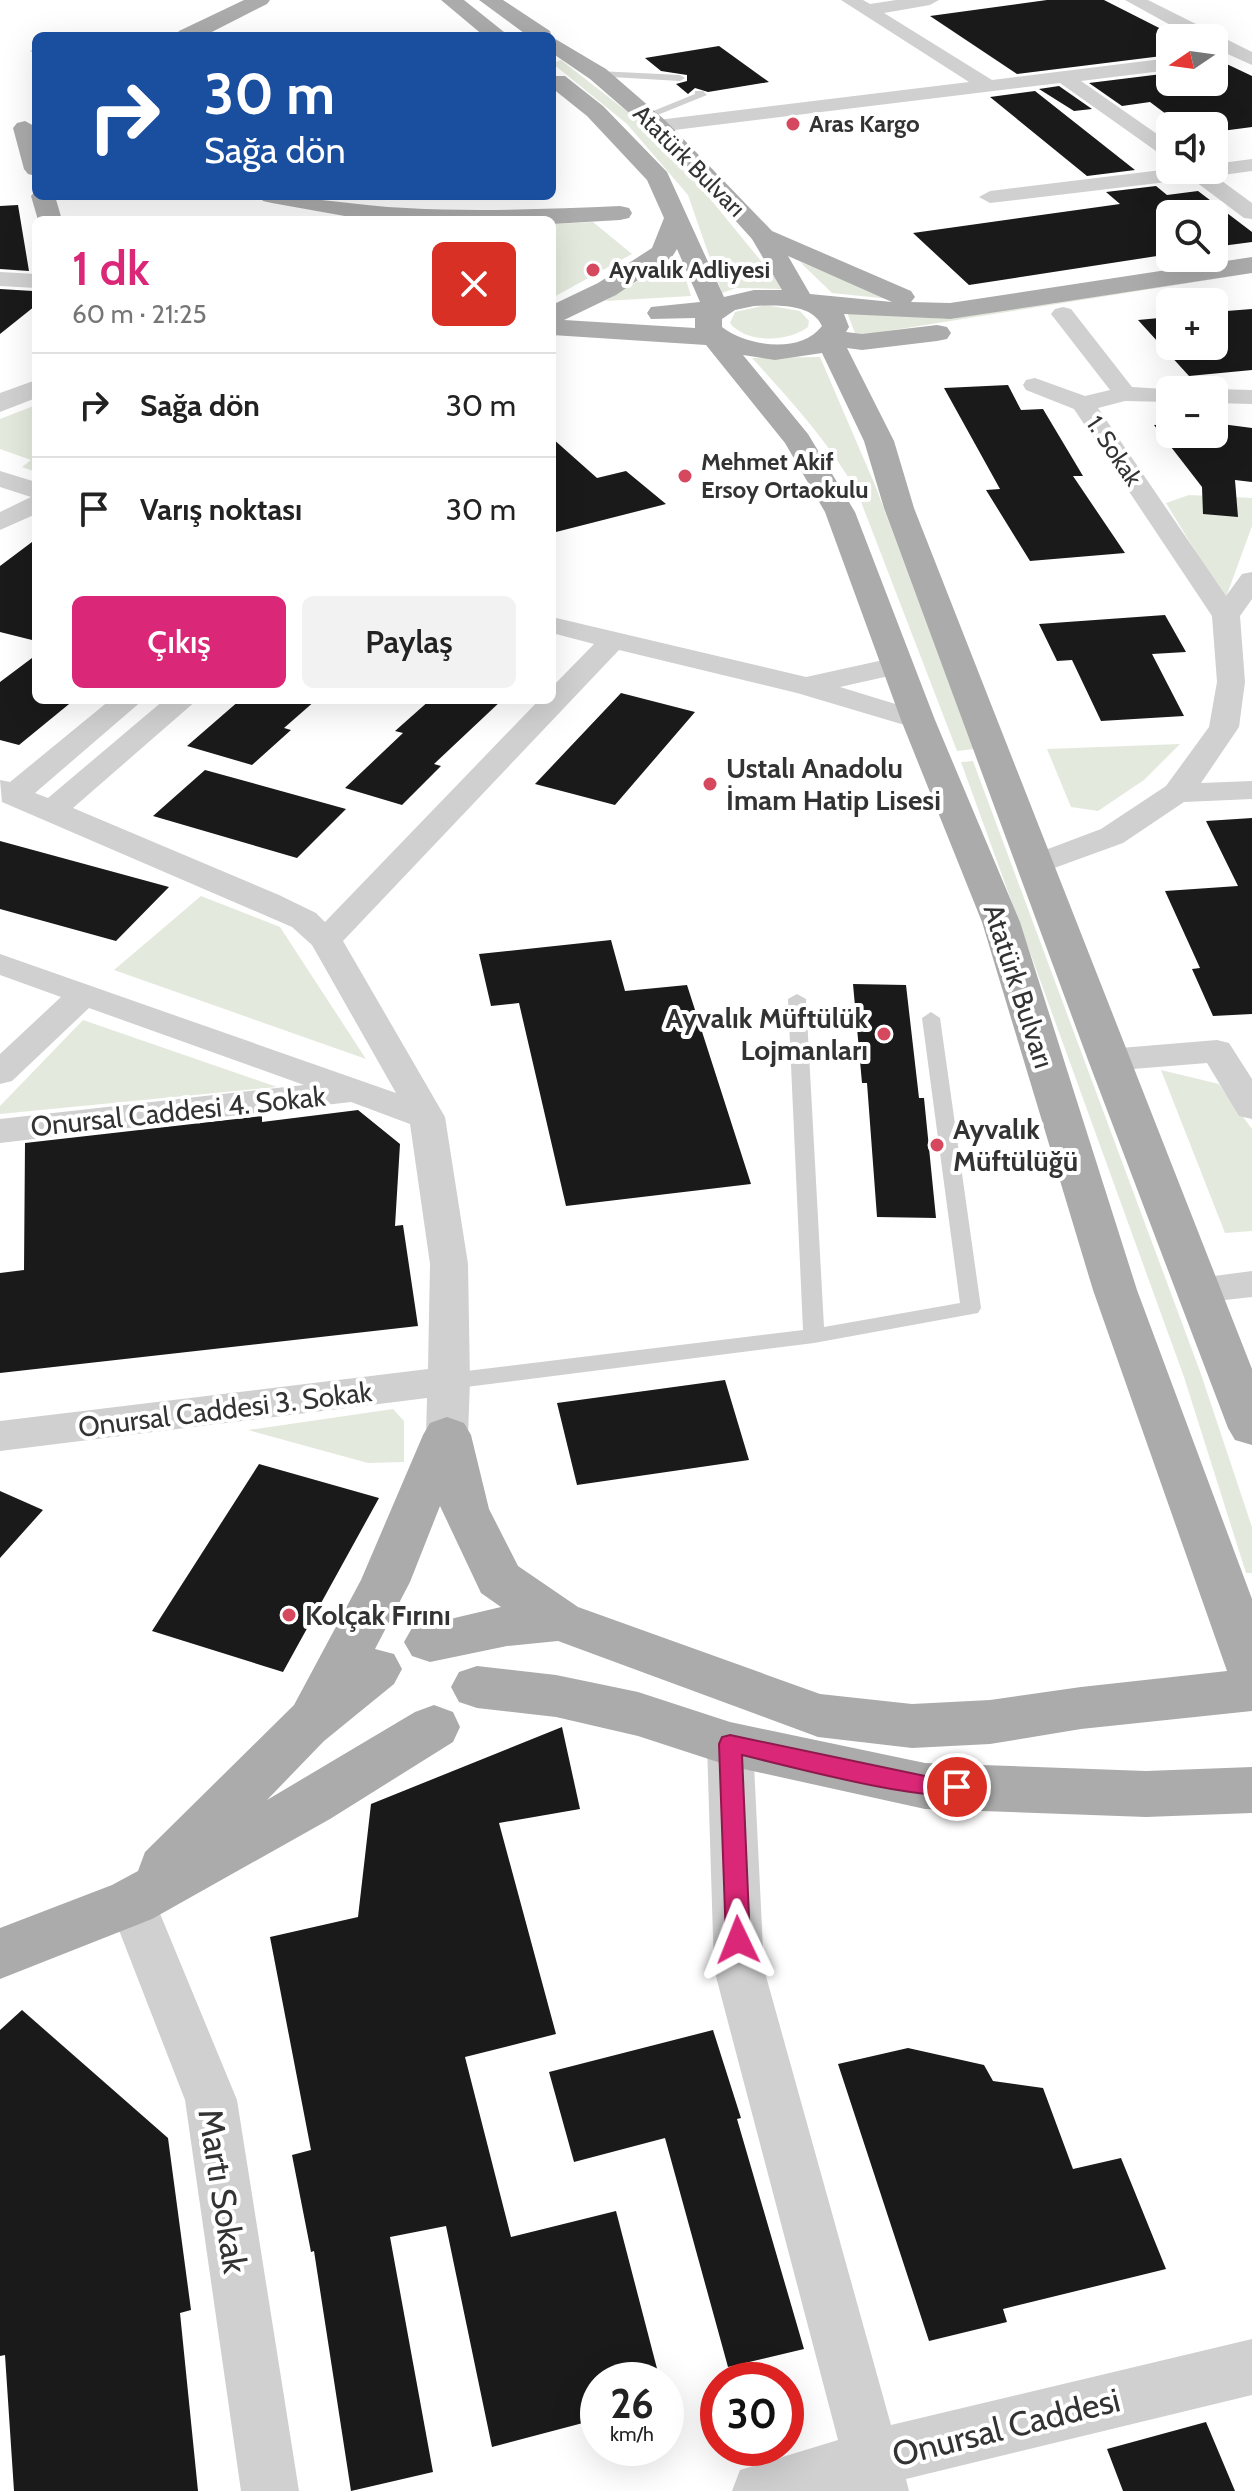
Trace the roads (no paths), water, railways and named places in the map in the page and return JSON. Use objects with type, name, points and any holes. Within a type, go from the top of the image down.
[{"type":"main road","points":[[195,32],[260,0]]},
{"type":"main road","points":[[451,0],[493,32]]},
{"type":"main road","points":[[489,0],[536,32]]},
{"type":"main road","name":"Atatürk Bulvarı","points":[[556,46],[598,74],[652,121],[763,236],[801,301]]},
{"type":"main road","name":"Atatürk Bulvarı","points":[[556,80],[595,111],[658,177],[715,323],[798,440],[840,512],[918,720],[1001,922],[1115,1290],[1252,1669]]},
{"type":"main road","points":[[22,120],[32,155]]},
{"type":"main road","points":[[288,200],[319,208],[383,216]]},
{"type":"main road","points":[[304,216],[319,208]]},
{"type":"main road","points":[[536,216],[620,213]]},
{"type":"main road","points":[[556,315],[607,289],[663,252],[675,220]]},
{"type":"main road","points":[[763,236],[900,297],[950,311]]},
{"type":"main road","points":[[801,301],[881,310],[950,311],[1252,265]]},
{"type":"main road","points":[[556,317],[715,323],[746,349],[767,351],[808,347],[828,338],[862,342],[895,339],[1252,287]]},
{"type":"main road","name":"Atatürk Bulvarı","points":[[715,323],[754,298],[801,301],[816,305],[834,319],[836,327],[828,338],[879,441],[899,508],[1108,1060],[1252,1428]]},
{"type":"main road","points":[[879,441],[879,374],[906,351],[930,339],[1011,322]]},
{"type":"main road","points":[[556,328],[715,323]]},
{"type":"main road","points":[[556,329],[663,348],[713,368],[771,404]]},
{"type":"main road","points":[[447,1435],[465,1509],[499,1579],[560,1621],[818,1715],[912,1726],[990,1722],[1081,1708],[1252,1690]]},
{"type":"main road","points":[[305,1726],[345,1660],[385,1582],[447,1435]]},
{"type":"main road","points":[[132,1902],[305,1726],[399,1649],[507,1626],[560,1621]]},
{"type":"main road","points":[[0,1954],[132,1902],[311,1803],[463,1712],[477,1687],[476,1674],[460,1651],[430,1642]]},
{"type":"main road","points":[[376,1669],[371,1692],[382,1713],[405,1726],[434,1727]]},
{"type":"main road","points":[[477,1687],[556,1696],[638,1714],[730,1744],[925,1786],[1146,1794],[1252,1790]]},
{"type":"street","points":[[850,0],[990,87]]},
{"type":"street","points":[[868,10],[930,0]]},
{"type":"street","points":[[1134,0],[1181,24]]},
{"type":"street","points":[[1228,47],[1249,56]]},
{"type":"street","points":[[1228,58],[1249,56]]},
{"type":"street","points":[[652,121],[990,87],[1156,66]]},
{"type":"street","points":[[1065,78],[1156,142]]},
{"type":"street","points":[[1228,151],[1252,148]]},
{"type":"street","points":[[972,182],[1156,161]]},
{"type":"street","points":[[1228,168],[1252,165]]},
{"type":"street","points":[[990,197],[1156,176]]},
{"type":"street","points":[[1220,184],[1252,213]]},
{"type":"street","points":[[0,279],[32,281]]},
{"type":"street","name":"1. Sokak","points":[[1063,314],[1125,394],[1083,404],[1226,616]]},
{"type":"street","points":[[1035,385],[1083,404]]},
{"type":"street","points":[[0,403],[32,390]]},
{"type":"street","points":[[1125,394],[1156,395]]},
{"type":"street","points":[[1228,396],[1252,397]]},
{"type":"street","points":[[0,479],[32,490]]},
{"type":"street","points":[[0,522],[32,506]]},
{"type":"street","points":[[1035,865],[1112,836],[1177,793],[1224,727],[1231,682],[1226,616],[1252,580]]},
{"type":"street","points":[[556,626],[806,686],[918,720]]},
{"type":"street","points":[[556,700],[613,640]]},
{"type":"street","points":[[806,686],[897,666]]},
{"type":"street","points":[[6,792],[123,704]]},
{"type":"street","points":[[51,811],[177,704]]},
{"type":"street","points":[[326,940],[552,704]]},
{"type":"street","points":[[1177,793],[1252,790]]},
{"type":"street","points":[[6,792],[268,902],[304,920],[326,940],[427,1117],[449,1264],[447,1435]]},
{"type":"street","points":[[0,964],[427,1117]]},
{"type":"street","points":[[0,1073],[85,993]]},
{"type":"street","points":[[1108,1060],[1217,1051],[1252,1108]]},
{"type":"street","name":"Onursal Caddesi 4. Sokak","points":[[0,1131],[356,1091]]},
{"type":"street","points":[[1198,1290],[1252,1284]]},
{"type":"street","name":"Onursal Caddesi 3. Sokak","points":[[0,1436],[450,1381]]},
{"type":"street","points":[[730,1744],[739,1969],[877,2475]]},
{"type":"street","name":"Martı Sokak","points":[[132,1902],[211,2100],[270,2491]]},
{"type":"street","name":"Onursal Caddesi","points":[[761,2491],[877,2475],[1252,2367]]},
{"type":"lane","points":[[598,74],[680,78]]},
{"type":"lane","points":[[652,121],[702,95],[699,93]]},
{"type":"lane","points":[[797,999],[814,1336]]},
{"type":"lane","points":[[450,1381],[814,1336],[971,1308],[931,1018]]},
{"type":"place","name":"Aras Kargo","points":[[793,124]]},
{"type":"place","name":"Ayvalık Adliyesi","points":[[593,270]]},
{"type":"place","name":"Mehmet Akif Ersoy Ortaokulu","points":[[685,476]]},
{"type":"place","name":"Ustalı Anadolu İmam Hatip Lisesi","points":[[710,784]]},
{"type":"place","name":"Ayvalık Müftülük Lojmanları","points":[[884,1034]]},
{"type":"place","name":"Ayvalık Müftülüğü","points":[[937,1145]]},
{"type":"place","name":"Kolçak Fırını","points":[[289,1615]]}]
